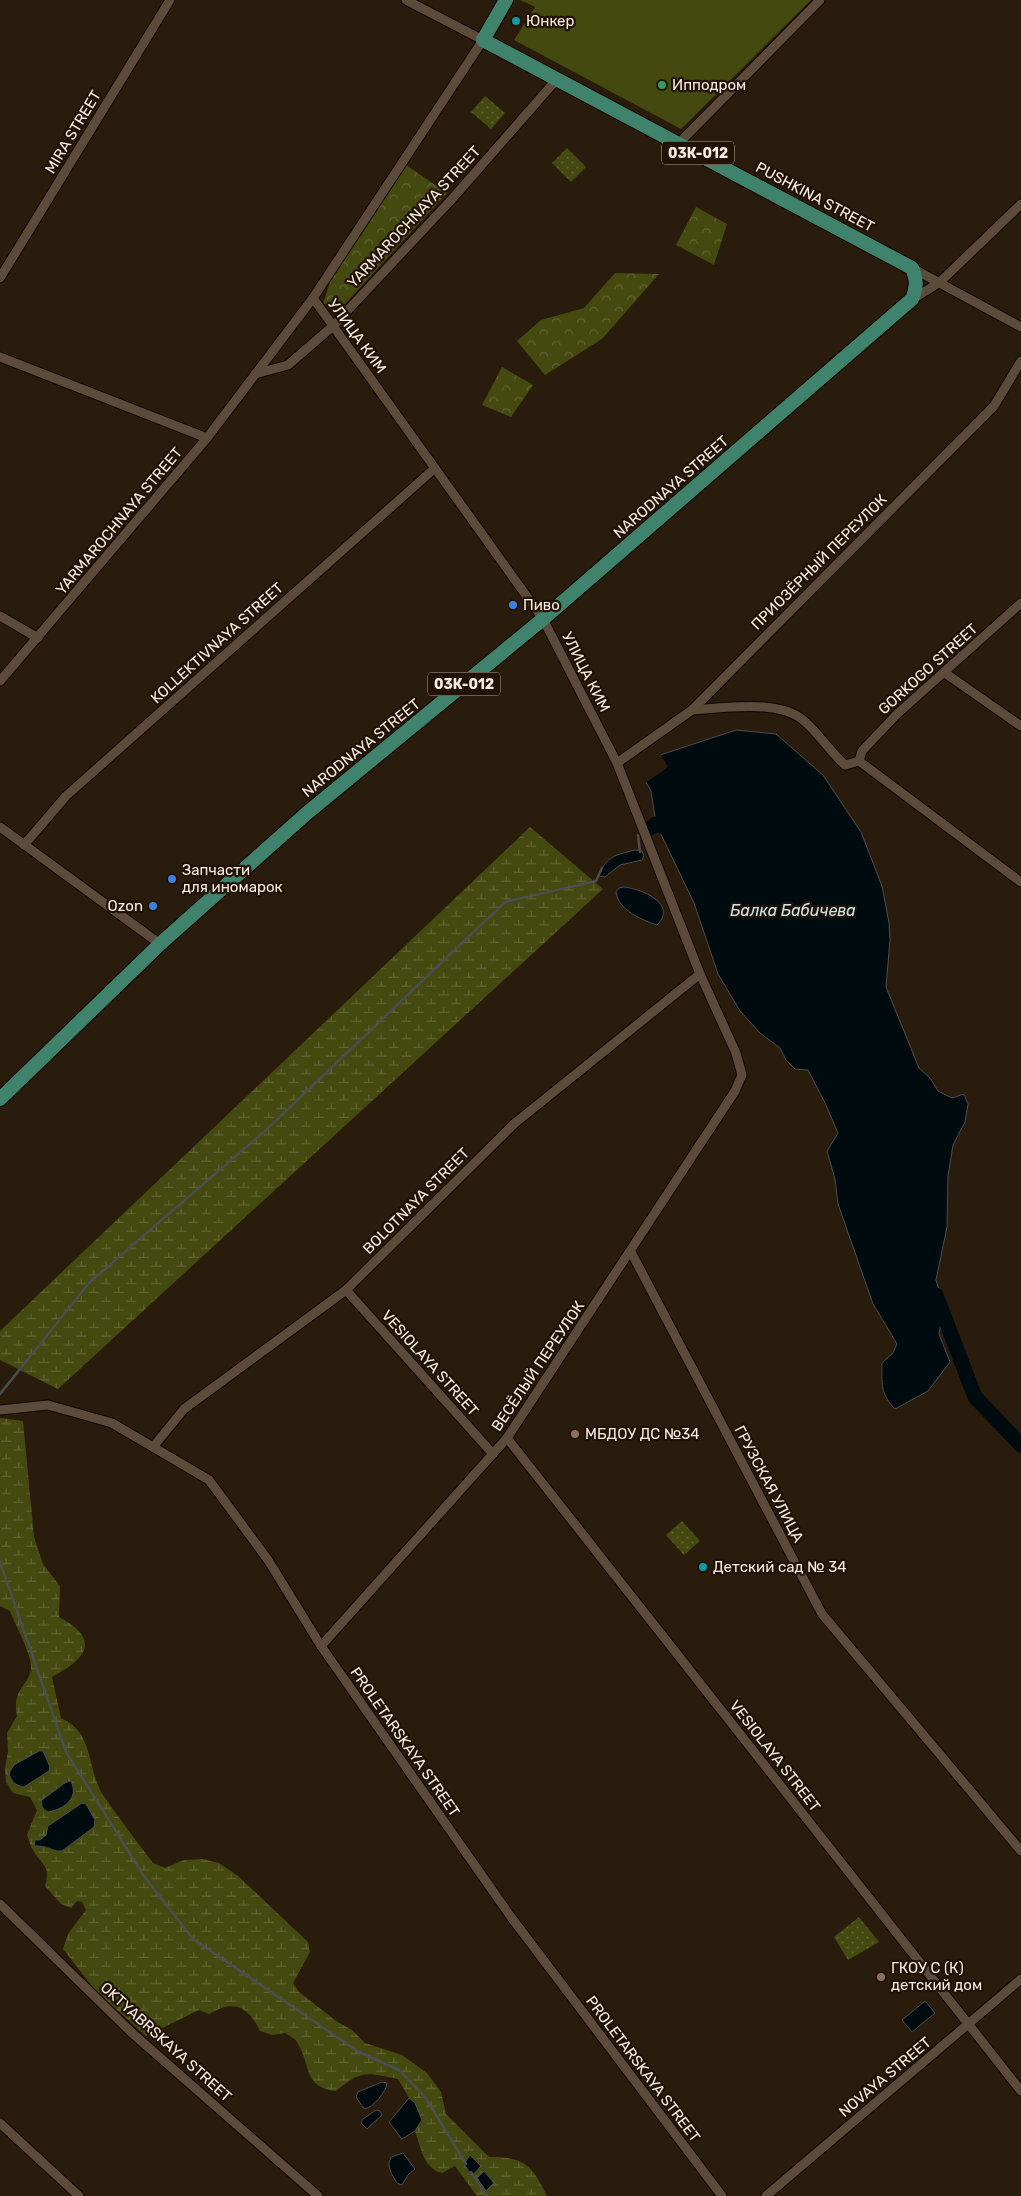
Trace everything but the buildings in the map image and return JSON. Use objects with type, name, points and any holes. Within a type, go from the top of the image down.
[{"type":"main road","points":[[482,40],[506,0]]},
{"type":"main road","name":"PUSHKINA STREET","points":[[482,40],[912,268]]},
{"type":"main road","points":[[912,268],[916,284],[916,290],[912,299]]},
{"type":"main road","name":"NARODNAYA STREET","points":[[0,1099],[160,944],[307,813],[543,619],[912,299]]},
{"type":"street","name":"MIRA STREET","points":[[0,278],[170,0]]},
{"type":"street","name":"PUSHKINA STREET","points":[[406,0],[482,40]]},
{"type":"street","points":[[679,143],[820,0]]},
{"type":"street","name":"YARMAROCHNAYA STREET","points":[[0,681],[207,438],[313,298],[482,40]]},
{"type":"street","name":"YARMAROCHNAYA STREET","points":[[255,374],[288,366],[332,326],[452,199],[557,79]]},
{"type":"street","points":[[912,299],[940,282],[1021,204]]},
{"type":"street","name":"PUSHKINA STREET","points":[[912,268],[1021,327]]},
{"type":"street","name":"УЛИЦА КИМ","points":[[313,298],[543,619],[618,763],[700,974],[736,1053],[742,1075]]},
{"type":"street","points":[[0,357],[207,438]]},
{"type":"street","name":"ПРИОЗЁРНЫЙ ПЕРЕУЛОК","points":[[618,763],[692,710],[994,406],[1021,361]]},
{"type":"street","name":"KOLLEKTIVNAYA STREET","points":[[24,845],[66,796],[435,468]]},
{"type":"street","name":"GORKOGO STREET","points":[[859,761],[862,751],[896,715],[946,673],[1021,603]]},
{"type":"street","points":[[0,616],[38,638]]},
{"type":"street","points":[[946,673],[1021,726]]},
{"type":"street","points":[[692,710],[736,707],[779,709],[802,719],[845,765],[859,761],[1021,882]]},
{"type":"street","points":[[0,827],[160,944]]},
{"type":"street","name":"BOLOTNAYA STREET","points":[[153,1447],[184,1410],[346,1290],[515,1123],[700,974]]},
{"type":"street","name":"ВЕСЁЛЫЙ ПЕРЕУЛОК","points":[[321,1646],[507,1438],[730,1099],[742,1075]]},
{"type":"street","name":"ГРУЗСКАЯ УЛИЦА","points":[[630,1252],[822,1614],[1021,1851]]},
{"type":"street","name":"VESIOLAYA STREET","points":[[346,1290],[493,1454]]},
{"type":"street","name":"PROLETARSKAYA STREET","points":[[0,1410],[48,1405],[112,1423],[209,1480],[282,1581],[321,1646],[511,1917],[722,2196]]},
{"type":"street","name":"VESIOLAYA STREET","points":[[507,1438],[1021,2090]]},
{"type":"street","name":"OKTYABRSKAYA STREET","points":[[0,1904],[131,2032],[318,2196]]},
{"type":"street","name":"NOVAYA STREET","points":[[766,2196],[1021,1979]]},
{"type":"street","points":[[0,2123],[79,2196]]},
{"type":"green space","name":"Ипподром","points":[[520,0],[811,0],[681,129],[514,40],[535,7]]},
{"type":"green space","points":[[485,96],[505,113],[491,129],[471,112]]},
{"type":"green space","points":[[567,148],[586,167],[571,182],[552,163]]},
{"type":"green space","points":[[406,165],[447,193],[345,304],[323,304],[332,276]]},
{"type":"green space","points":[[696,207],[727,224],[714,265],[676,245]]},
{"type":"green space","points":[[615,273],[659,274],[602,339],[545,375],[517,341],[541,320],[584,308]]},
{"type":"green space","points":[[502,367],[533,385],[511,417],[482,405]]},
{"type":"green space","points":[[530,827],[603,889],[58,1389],[0,1360],[0,1331]]},
{"type":"green space","points":[[0,1418],[23,1421],[34,1537],[43,1564],[60,1586],[59,1617],[72,1625],[85,1641],[84,1649],[80,1656],[64,1670],[52,1677],[61,1718],[80,1733],[85,1742],[98,1785],[109,1804],[153,1863],[165,1868],[184,1860],[203,1859],[219,1863],[238,1876],[308,1942],[310,1952],[293,1983],[299,1992],[336,2021],[352,2030],[365,2043],[402,2055],[427,2073],[441,2092],[446,2114],[489,2157],[511,2159],[526,2165],[537,2177],[547,2196],[477,2196],[455,2166],[442,2173],[431,2167],[427,2162],[415,2131],[422,2120],[415,2103],[409,2098],[398,2079],[365,2074],[353,2079],[336,2091],[325,2089],[318,2085],[309,2074],[295,2039],[285,2033],[272,2035],[260,2031],[250,2016],[239,2008],[233,2006],[226,2007],[209,2014],[199,2010],[146,2036],[95,1990],[63,1949],[68,1934],[86,1910],[82,1902],[77,1901],[71,1908],[61,1904],[45,1886],[47,1874],[45,1866],[36,1855],[27,1835],[37,1810],[30,1797],[13,1793],[6,1782],[7,1733],[17,1716],[17,1698],[28,1677],[31,1666],[25,1646],[10,1611],[0,1606]]},
{"type":"green space","points":[[682,1521],[700,1541],[684,1555],[666,1535]]},
{"type":"green space","points":[[859,1917],[879,1942],[848,1960],[834,1937]]},
{"type":"water","name":"Балка Бабичева","points":[[736,730],[776,734],[823,775],[861,832],[882,886],[889,923],[890,940],[886,987],[919,1068],[930,1078],[938,1091],[952,1098],[964,1094],[968,1104],[965,1122],[953,1145],[948,1176],[947,1227],[936,1280],[944,1304],[939,1334],[950,1362],[928,1391],[895,1409],[884,1393],[882,1363],[893,1353],[897,1344],[873,1304],[838,1204],[835,1179],[827,1151],[838,1133],[808,1070],[795,1069],[786,1060],[780,1048],[760,1033],[740,1011],[718,974],[694,903],[656,824],[651,791],[640,772],[652,772],[657,756]]},
{"type":"water","points":[[635,850],[642,851],[644,856],[642,860],[620,865],[605,877],[598,876],[601,869],[612,857]]},
{"type":"water","points":[[624,887],[648,894],[661,904],[663,910],[662,917],[657,925],[638,917],[621,904],[616,892],[619,888]]},
{"type":"water","points":[[39,1751],[43,1751],[50,1767],[49,1771],[24,1787],[14,1783],[9,1773],[14,1765]]},
{"type":"water","points":[[71,1781],[73,1793],[69,1802],[54,1811],[48,1812],[43,1808],[42,1800],[66,1782]]},
{"type":"water","points":[[82,1803],[86,1804],[95,1820],[94,1827],[62,1851],[43,1846],[34,1846],[35,1840],[40,1840],[46,1835],[48,1826]]},
{"type":"water","points":[[925,2001],[935,2013],[912,2032],[902,2020]]},
{"type":"water","points":[[382,2082],[387,2083],[382,2094],[371,2106],[364,2109],[356,2097],[358,2092]]},
{"type":"water","points":[[409,2098],[415,2103],[422,2120],[415,2131],[402,2139],[389,2122]]},
{"type":"water","points":[[376,2110],[380,2111],[382,2115],[367,2129],[361,2123],[363,2119]]},
{"type":"water","points":[[403,2153],[415,2169],[408,2175],[402,2185],[395,2180],[389,2164],[391,2157]]},
{"type":"water","points":[[470,2155],[481,2166],[472,2176],[464,2164]]},
{"type":"water","points":[[484,2171],[494,2183],[486,2191],[477,2178]]},
{"type":"pier","points":[[660,753],[668,767],[644,784],[637,771],[641,767],[651,769],[655,755]]},
{"type":"waterway","points":[[650,828],[656,824],[674,831]]},
{"type":"waterway","points":[[638,835],[640,852]]},
{"type":"waterway","points":[[0,1394],[90,1282],[266,1130],[505,902],[596,881],[602,868]]},
{"type":"waterway","points":[[936,1295],[975,1397],[1021,1445]]},
{"type":"waterway","points":[[0,1562],[66,1752],[146,1879],[193,1939],[359,2052],[399,2070],[425,2097],[466,2164]]},
{"type":"waterway","points":[[471,2172],[487,2196]]},
{"type":"place","name":"Юнкер","points":[[516,21]]},
{"type":"place","name":"Ипподром","points":[[662,85]]},
{"type":"place","name":"Пиво","points":[[513,605]]},
{"type":"place","name":"Запчасти для иномарок","points":[[172,879]]},
{"type":"place","name":"Ozon","points":[[153,906]]},
{"type":"place","name":"МБДОУ ДС №34","points":[[575,1434]]},
{"type":"place","name":"Детский сад № 34","points":[[703,1567]]},
{"type":"place","name":"ГКОУ С (К) детский дом","points":[[881,1977]]}]
